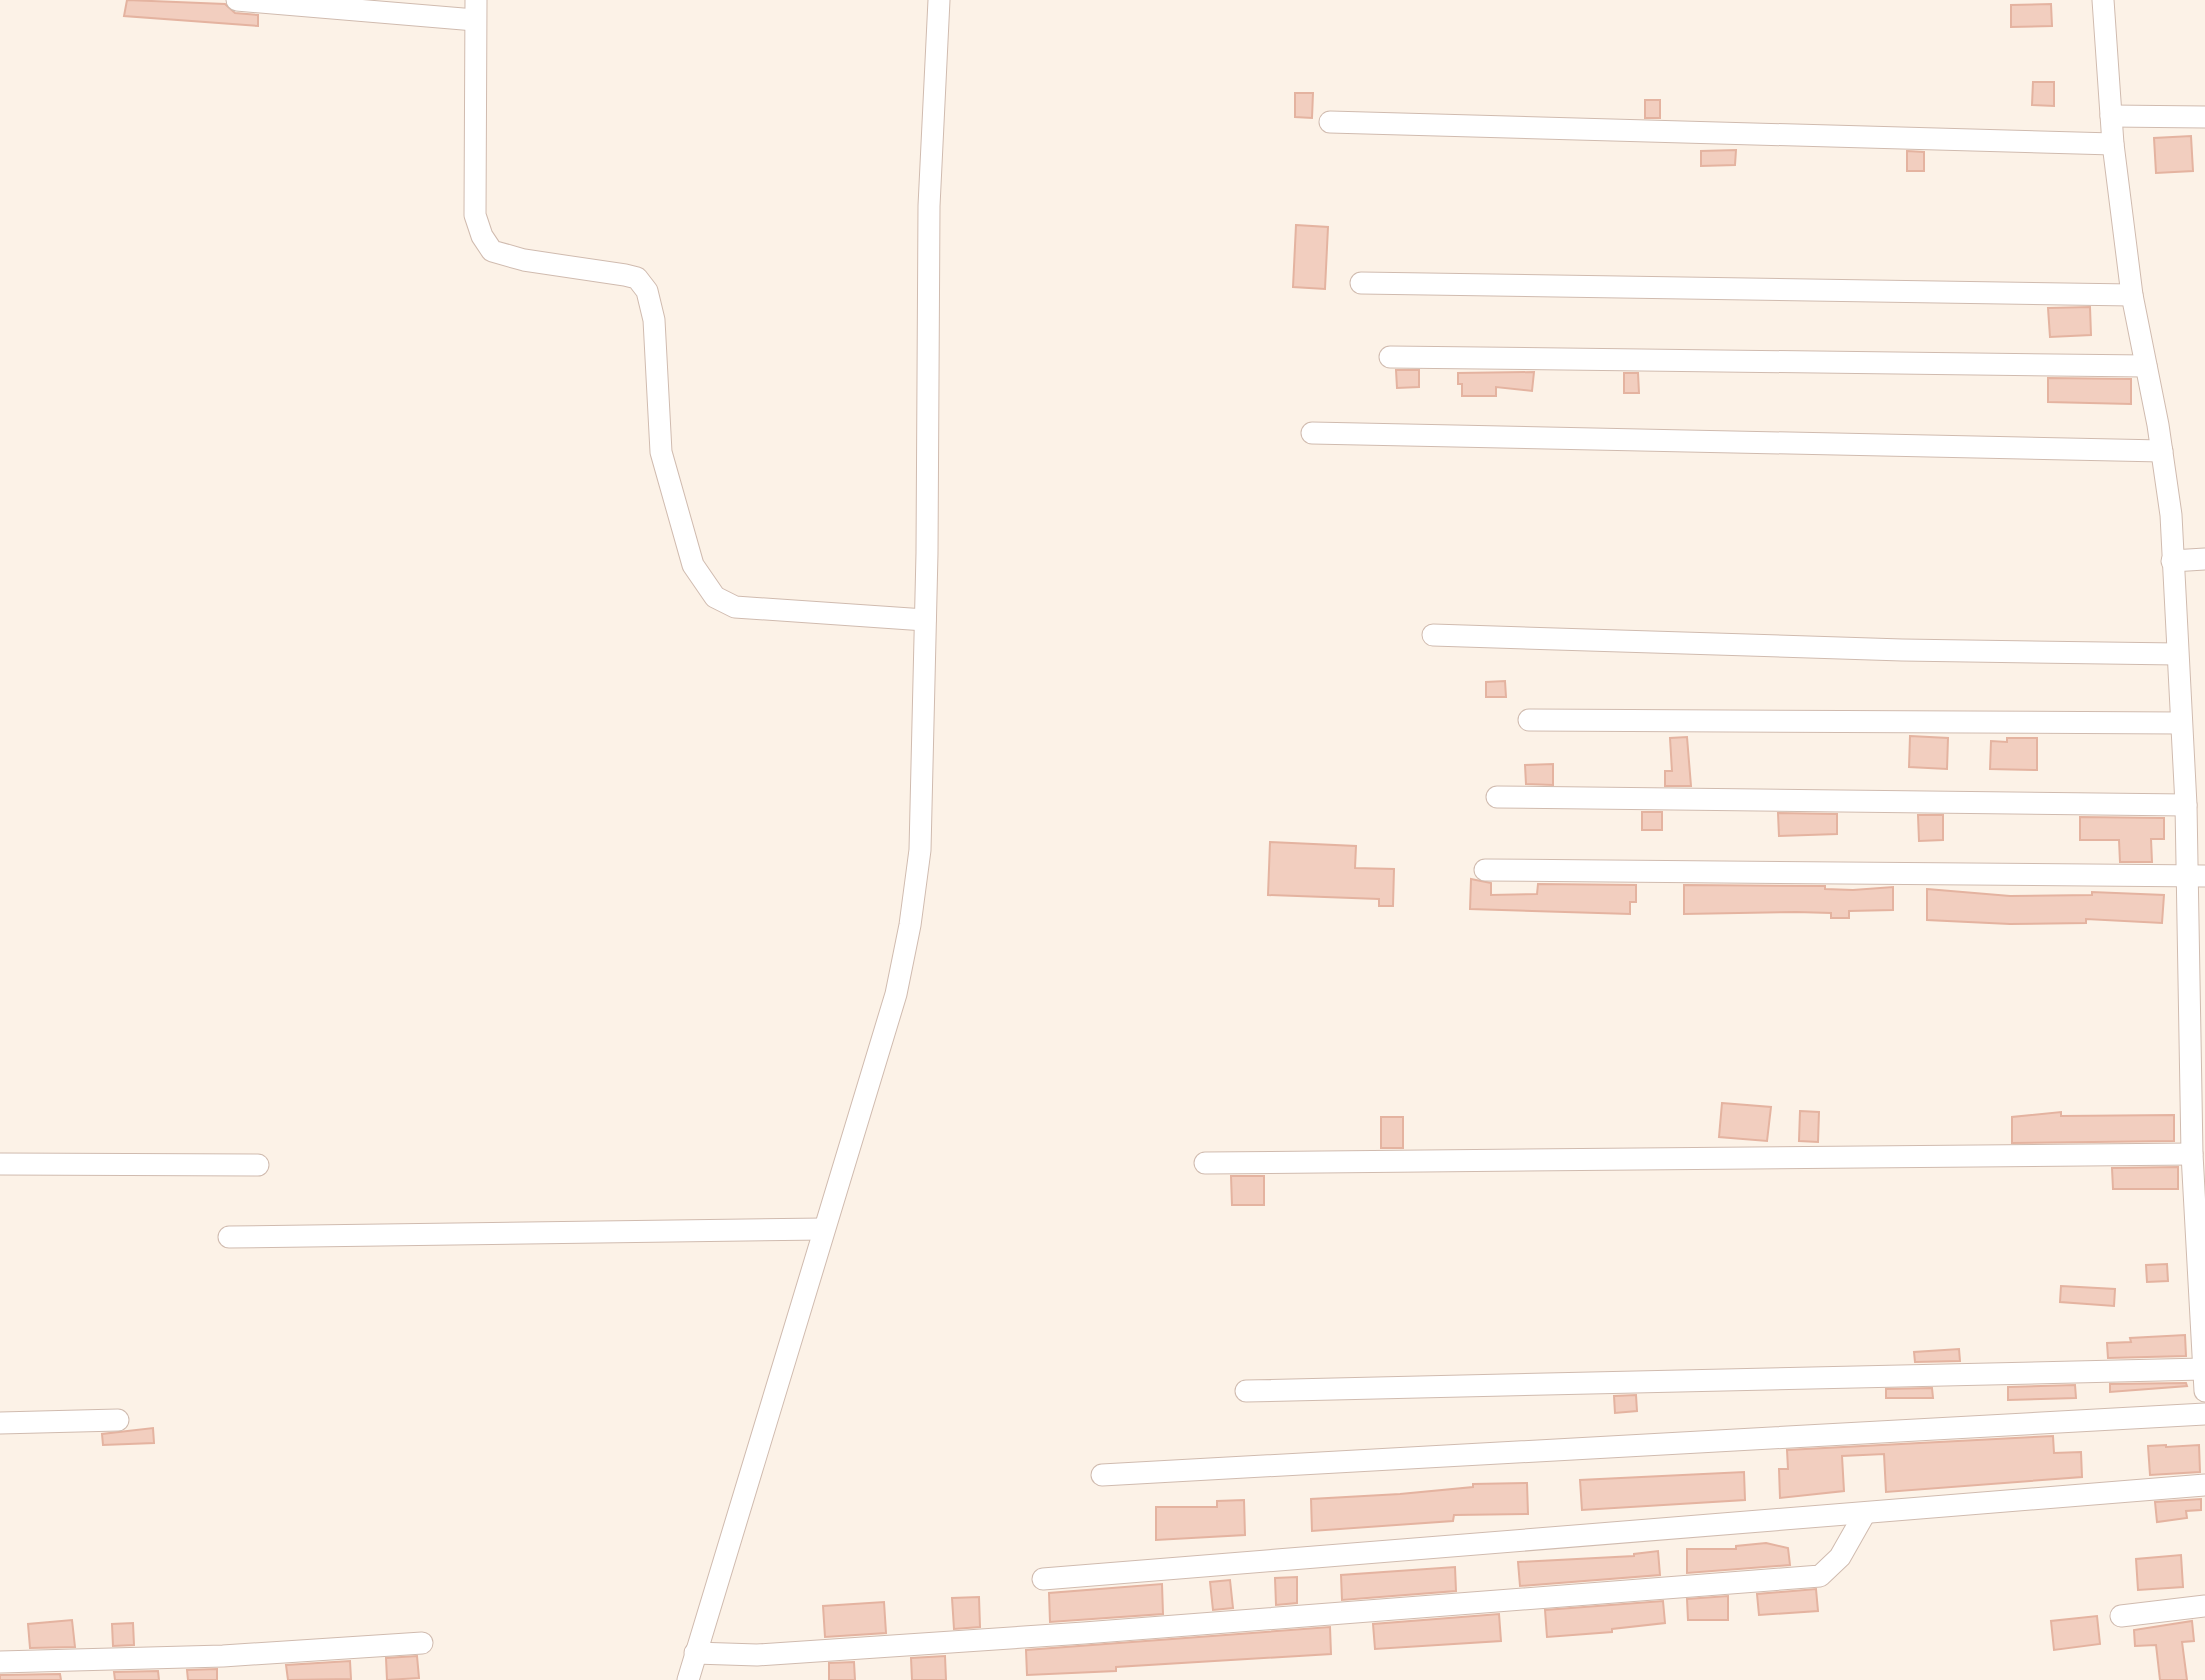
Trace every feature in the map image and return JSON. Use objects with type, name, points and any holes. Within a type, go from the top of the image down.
[{"type":"street","points":[[237,0],[476,10],[475,215],[482,236],[492,251],[524,260],[637,278],[647,291],[654,320],[661,452],[694,565],[704,583],[715,597],[735,607],[925,620]]},
{"type":"street","points":[[688,1680],[704,1653],[824,1229],[896,994],[910,925],[920,850],[929,206],[939,0]]},
{"type":"street","points":[[2103,0],[2113,144],[2132,296],[2162,451],[2171,515],[2186,805],[2197,877],[2192,1154],[2205,1391]]},
{"type":"street","points":[[2111,116],[2205,117]]},
{"type":"street","points":[[1330,122],[2113,144]]},
{"type":"street","points":[[1361,283],[2132,296]]},
{"type":"street","points":[[1390,356],[2146,366]]},
{"type":"street","points":[[1312,433],[2162,451]]},
{"type":"street","points":[[2172,561],[2205,559]]},
{"type":"street","points":[[1433,635],[1902,650],[2177,654]]},
{"type":"street","points":[[1529,720],[2181,723]]},
{"type":"street","points":[[1497,797],[2186,805]]},
{"type":"street","points":[[1485,870],[2197,877]]},
{"type":"street","points":[[1205,1163],[2192,1154]]},
{"type":"street","points":[[0,1164],[258,1165]]},
{"type":"street","points":[[229,1237],[824,1229]]},
{"type":"street","points":[[1246,1391],[2203,1369]]},
{"type":"street","points":[[1102,1475],[2205,1414]]},
{"type":"street","points":[[0,1423],[118,1420]]},
{"type":"street","points":[[1043,1579],[2205,1485]]},
{"type":"street","points":[[704,1653],[738,1655],[1084,1633],[1820,1576],[1840,1557],[1866,1513]]},
{"type":"street","points":[[2121,1616],[2205,1606]]},
{"type":"street","points":[[0,1662],[223,1656],[422,1643]]},
{"type":"building","points":[[127,0],[225,4],[235,13],[258,15],[258,26],[124,16]]},
{"type":"building","points":[[2051,4],[2052,26],[2011,27],[2011,5]]},
{"type":"building","points":[[2033,82],[2054,82],[2054,106],[2032,105]]},
{"type":"building","points":[[1295,93],[1313,93],[1312,118],[1295,117]]},
{"type":"building","points":[[1645,100],[1660,100],[1660,118],[1645,118]]},
{"type":"building","points":[[2191,136],[2193,171],[2156,173],[2154,138]]},
{"type":"building","points":[[1736,150],[1735,165],[1701,166],[1701,151]]},
{"type":"building","points":[[1907,151],[1924,152],[1924,171],[1907,171]]},
{"type":"building","points":[[1296,225],[1328,227],[1325,289],[1293,287]]},
{"type":"building","points":[[2090,307],[2091,335],[2050,337],[2048,308]]},
{"type":"building","points":[[1396,370],[1419,370],[1419,387],[1397,388]]},
{"type":"building","points":[[1534,372],[1532,391],[1496,387],[1496,396],[1462,396],[1462,384],[1458,384],[1458,373]]},
{"type":"building","points":[[1624,373],[1638,373],[1639,393],[1624,393]]},
{"type":"building","points":[[2048,378],[2131,379],[2131,404],[2048,402]]},
{"type":"building","points":[[1505,681],[1506,697],[1486,697],[1486,682]]},
{"type":"building","points":[[1910,736],[1948,738],[1947,769],[1909,767]]},
{"type":"building","points":[[1687,737],[1691,786],[1665,786],[1665,771],[1672,771],[1670,738]]},
{"type":"building","points":[[2007,738],[2037,738],[2037,770],[1990,769],[1991,741],[2007,742]]},
{"type":"building","points":[[1553,764],[1553,785],[1526,784],[1525,765]]},
{"type":"building","points":[[1642,812],[1662,812],[1662,830],[1642,830]]},
{"type":"building","points":[[1778,813],[1837,814],[1837,834],[1779,836]]},
{"type":"building","points":[[1918,815],[1943,815],[1943,840],[1919,841]]},
{"type":"building","points":[[2080,817],[2164,818],[2164,839],[2151,839],[2152,862],[2120,862],[2119,840],[2080,840]]},
{"type":"building","points":[[1270,842],[1356,846],[1355,868],[1394,869],[1393,906],[1379,906],[1379,899],[1268,895]]},
{"type":"building","points":[[1471,879],[1491,883],[1491,895],[1537,894],[1538,884],[1636,885],[1636,902],[1630,902],[1630,914],[1470,909]]},
{"type":"building","points":[[1684,885],[1825,886],[1825,889],[1853,890],[1893,887],[1893,910],[1849,911],[1849,918],[1831,918],[1831,913],[1796,912],[1684,914]]},
{"type":"building","points":[[1927,889],[2010,896],[2092,895],[2092,892],[2164,895],[2162,923],[2086,919],[2086,923],[2010,924],[1927,920]]},
{"type":"building","points":[[1722,1103],[1771,1107],[1767,1141],[1719,1137]]},
{"type":"building","points":[[1800,1111],[1819,1112],[1818,1142],[1799,1141]]},
{"type":"building","points":[[2061,1112],[2061,1116],[2174,1115],[2174,1141],[2012,1143],[2012,1117]]},
{"type":"building","points":[[1381,1117],[1403,1117],[1403,1148],[1381,1148]]},
{"type":"building","points":[[2178,1167],[2178,1189],[2113,1189],[2112,1168]]},
{"type":"building","points":[[1231,1176],[1264,1176],[1264,1205],[1232,1205]]},
{"type":"building","points":[[2167,1264],[2168,1281],[2147,1282],[2146,1265]]},
{"type":"building","points":[[2061,1286],[2115,1289],[2114,1306],[2060,1302]]},
{"type":"building","points":[[2185,1335],[2186,1356],[2108,1358],[2107,1343],[2131,1342],[2130,1338]]},
{"type":"building","points":[[1959,1349],[1960,1361],[1915,1362],[1914,1352]]},
{"type":"building","points":[[2186,1383],[2187,1386],[2110,1392],[2110,1384]]},
{"type":"building","points":[[2075,1385],[2076,1398],[2008,1400],[2008,1387]]},
{"type":"building","points":[[1932,1388],[1933,1398],[1886,1398],[1886,1389]]},
{"type":"building","points":[[1636,1395],[1637,1411],[1615,1413],[1614,1396]]},
{"type":"building","points":[[153,1428],[154,1443],[103,1445],[102,1434]]},
{"type":"building","points":[[2053,1436],[2054,1453],[2081,1452],[2082,1477],[1886,1492],[1884,1454],[1842,1456],[1844,1491],[1780,1498],[1779,1469],[1788,1469],[1787,1450]]},
{"type":"building","points":[[2199,1445],[2200,1472],[2150,1475],[2148,1446]]},
{"type":"building","points":[[1744,1472],[1745,1500],[1582,1510],[1580,1480]]},
{"type":"building","points":[[1527,1483],[1528,1514],[1454,1515],[1453,1521],[1312,1531],[1311,1499],[1400,1494],[1473,1487],[1473,1484]]},
{"type":"building","points":[[2201,1499],[2201,1510],[2186,1511],[2187,1518],[2157,1522],[2155,1502]]},
{"type":"building","points":[[1244,1500],[1245,1535],[1156,1540],[1156,1507],[1217,1507],[1217,1501]]},
{"type":"building","points":[[1766,1543],[1788,1548],[1790,1565],[1687,1573],[1687,1549],[1736,1549],[1736,1546]]},
{"type":"building","points":[[1658,1551],[1660,1575],[1520,1586],[1518,1562],[1634,1556]]},
{"type":"building","points":[[2181,1555],[2183,1587],[2138,1590],[2136,1559]]},
{"type":"building","points":[[1455,1567],[1456,1591],[1342,1600],[1341,1575]]},
{"type":"building","points":[[1297,1577],[1297,1603],[1276,1605],[1275,1578]]},
{"type":"building","points":[[1230,1580],[1233,1608],[1213,1610],[1210,1582]]},
{"type":"building","points":[[1162,1584],[1163,1614],[1050,1622],[1049,1593]]},
{"type":"building","points":[[1816,1589],[1818,1611],[1759,1615],[1757,1594]]},
{"type":"building","points":[[1728,1596],[1728,1620],[1688,1620],[1687,1599]]},
{"type":"building","points":[[979,1597],[980,1627],[954,1629],[952,1598]]},
{"type":"building","points":[[1663,1601],[1665,1623],[1612,1629],[1612,1632],[1547,1637],[1545,1610]]},
{"type":"building","points":[[884,1602],[886,1633],[825,1637],[823,1606]]},
{"type":"building","points":[[1499,1614],[1501,1641],[1375,1649],[1373,1624]]},
{"type":"building","points":[[2097,1616],[2100,1644],[2054,1650],[2051,1621]]},
{"type":"building","points":[[72,1620],[75,1647],[30,1648],[28,1624]]},
{"type":"building","points":[[2192,1621],[2194,1641],[2182,1642],[2187,1680],[2160,1680],[2156,1645],[2135,1646],[2134,1630]]},
{"type":"building","points":[[133,1623],[134,1645],[113,1646],[112,1624]]},
{"type":"building","points":[[1330,1627],[1331,1654],[1116,1667],[1116,1671],[1027,1675],[1026,1650]]},
{"type":"building","points":[[417,1656],[419,1678],[387,1680],[386,1658]]},
{"type":"building","points":[[945,1656],[946,1680],[912,1680],[911,1658]]},
{"type":"building","points":[[350,1661],[351,1679],[288,1680],[286,1665]]},
{"type":"building","points":[[854,1662],[855,1680],[829,1680],[829,1663]]},
{"type":"building","points":[[217,1669],[217,1680],[188,1680],[187,1670]]},
{"type":"building","points":[[158,1671],[159,1680],[115,1680],[114,1672]]},
{"type":"building","points":[[60,1674],[61,1680],[0,1680],[0,1675]]}]
